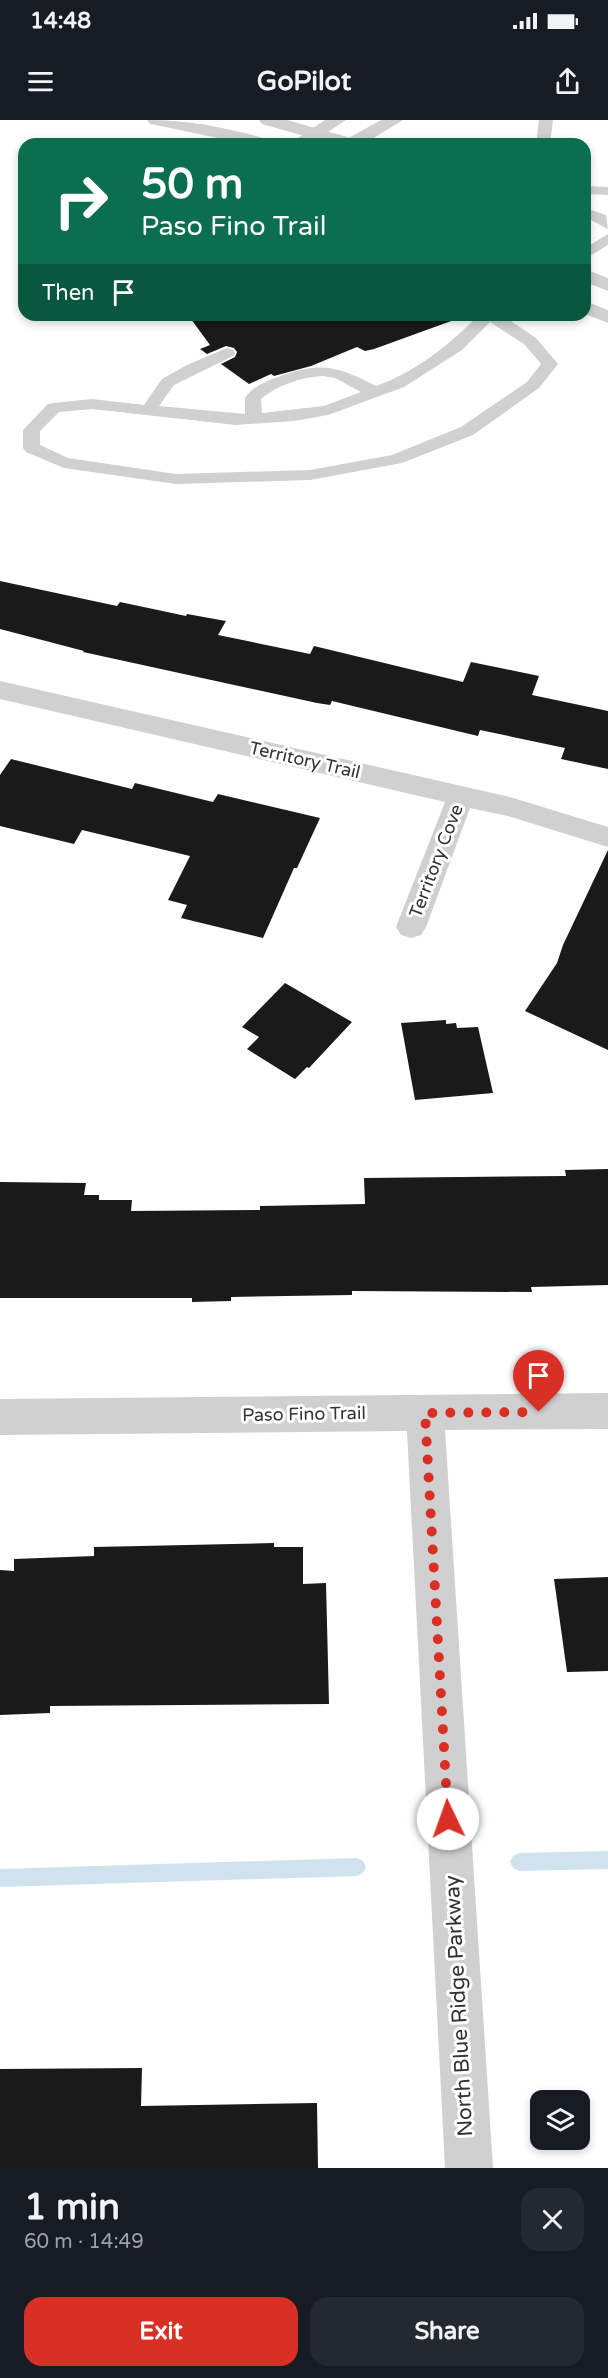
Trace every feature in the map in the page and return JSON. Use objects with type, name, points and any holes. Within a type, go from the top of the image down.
[{"type":"street","points":[[156,120],[245,138]]},
{"type":"street","points":[[267,120],[332,138]]},
{"type":"street","points":[[308,138],[337,120]]},
{"type":"street","points":[[362,138],[394,120]]},
{"type":"street","points":[[591,277],[608,285]]},
{"type":"street","points":[[591,310],[608,317]]},
{"type":"street","name":"Territory Trail","points":[[0,690],[510,807],[608,837]]},
{"type":"street","name":"Territory Cove","points":[[411,927],[461,796]]},
{"type":"street","name":"Paso Fino Trail","points":[[0,1417],[608,1411]]},
{"type":"street","name":"North Blue Ridge Parkway","points":[[425,1413],[469,2168]]},
{"type":"lane","points":[[544,138],[546,120]]},
{"type":"lane","points":[[591,190],[608,191]]},
{"type":"lane","points":[[591,214],[601,218],[608,225]]},
{"type":"lane","points":[[591,252],[608,238]]},
{"type":"lane","points":[[484,321],[456,347],[398,384],[328,410],[254,420],[92,404],[54,408],[31,430],[32,448],[64,463],[176,479],[310,475],[396,459],[467,431],[532,385],[550,364],[530,341],[499,321]]},
{"type":"lane","points":[[148,411],[168,382],[227,353]]},
{"type":"lane","points":[[254,420],[253,398],[260,390],[314,369],[333,371],[376,393]]},
{"type":"building","points":[[192,321],[451,321],[374,349],[365,351],[357,347],[311,366],[274,376],[271,374],[249,384],[221,364],[235,357],[237,352],[234,348],[226,346],[207,354],[200,349],[210,345]]},
{"type":"building","points":[[0,581],[117,606],[120,602],[186,616],[187,614],[226,621],[218,635],[310,654],[314,646],[463,682],[471,662],[539,676],[532,695],[608,711],[608,769],[561,759],[565,748],[480,730],[478,736],[332,701],[330,705],[317,703],[83,652],[0,629]]},
{"type":"building","points":[[11,759],[132,789],[135,783],[213,802],[218,794],[320,818],[297,868],[294,868],[263,938],[181,918],[187,905],[168,900],[190,856],[82,830],[74,844],[0,826],[0,775]]},
{"type":"building","points":[[608,850],[608,1050],[525,1011],[557,963],[563,945]]},
{"type":"building","points":[[285,983],[352,1022],[309,1068],[307,1067],[295,1079],[247,1049],[259,1037],[242,1027]]},
{"type":"building","points":[[446,1020],[446,1024],[456,1023],[457,1028],[478,1027],[493,1093],[415,1100],[401,1023]]},
{"type":"building","points":[[608,1169],[608,1285],[531,1287],[532,1292],[352,1291],[352,1295],[231,1297],[231,1301],[192,1302],[192,1298],[0,1298],[0,1182],[86,1183],[84,1195],[99,1195],[99,1200],[132,1200],[131,1211],[260,1210],[260,1206],[365,1204],[364,1178],[566,1176],[565,1170]]},
{"type":"building","points":[[274,1543],[274,1547],[303,1547],[303,1584],[326,1583],[329,1704],[50,1706],[50,1713],[0,1715],[0,1570],[14,1571],[14,1559],[94,1556],[94,1547]]},
{"type":"building","points":[[608,1577],[608,1671],[567,1672],[554,1579]]},
{"type":"building","points":[[142,2068],[141,2106],[317,2103],[318,2168],[0,2168],[0,2069]]},
{"type":"waterway","points":[[519,1862],[608,1860]]},
{"type":"waterway","points":[[0,1878],[357,1867]]},
{"type":"route","points":[[448,1819],[425,1413],[539,1412]]}]
